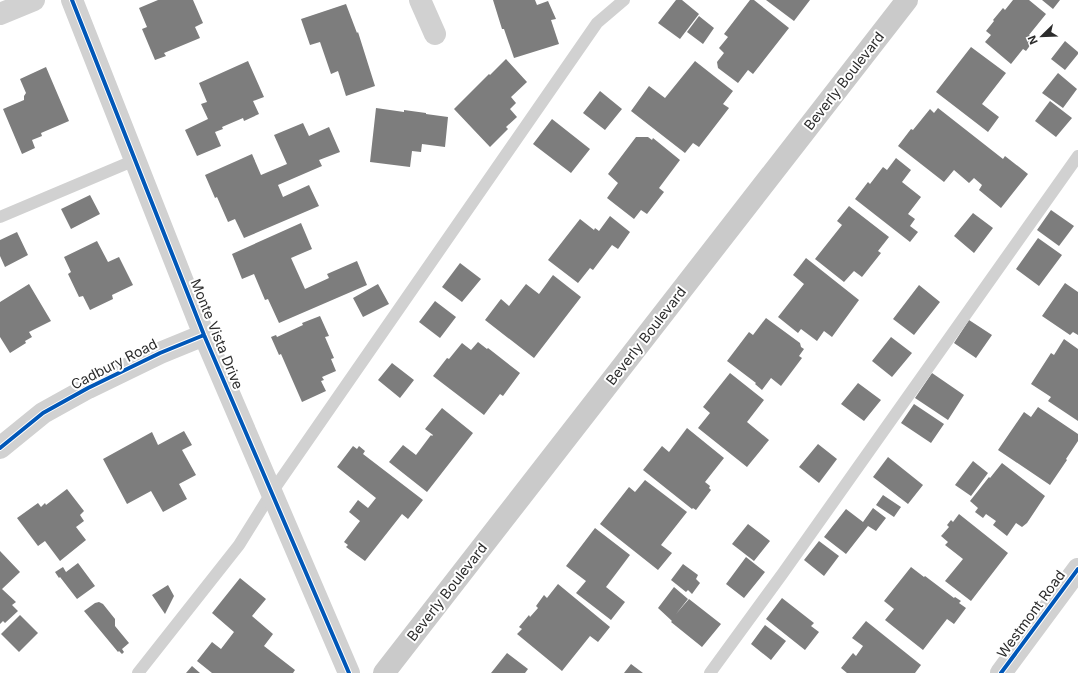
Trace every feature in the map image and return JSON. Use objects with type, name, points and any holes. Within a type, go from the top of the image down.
[{"type":"main road","name":"Beverly Boulevard","points":[[384,673],[907,0]]},
{"type":"street","points":[[0,14],[34,0]]},
{"type":"street","name":"Monte Vista Drive","points":[[72,0],[204,335],[349,673]]},
{"type":"street","points":[[420,0],[435,34]]},
{"type":"street","name":"Cadbury Road","points":[[0,448],[43,413],[88,388],[160,353],[204,335]]},
{"type":"street","name":"Westmont Road","points":[[1001,673],[1078,569]]},
{"type":"lane","points":[[138,673],[239,545],[272,492],[597,23],[624,0]]},
{"type":"lane","points":[[710,673],[783,574],[1078,156]]},
{"type":"lane","points":[[0,216],[135,160]]},
{"type":"building","points":[[158,0],[193,0],[203,23],[195,27],[200,38],[164,53],[166,56],[155,60],[142,29],[147,27],[139,8]]},
{"type":"building","points":[[493,0],[535,0],[537,5],[548,1],[556,19],[551,20],[559,44],[514,58],[504,29],[502,29]]},
{"type":"building","points":[[676,0],[682,0],[699,14],[680,39],[658,23]]},
{"type":"building","points":[[750,0],[754,0],[789,28],[753,74],[748,70],[738,83],[718,68],[717,62],[724,53],[719,48],[728,37],[724,34]]},
{"type":"building","points":[[766,0],[810,0],[794,21]]},
{"type":"building","points":[[1013,0],[1029,0],[1046,14],[1029,35],[1034,40],[1026,51],[1023,49],[1011,64],[985,42],[991,35],[986,31],[994,21],[993,20],[1003,8],[1005,10]]},
{"type":"building","points":[[1042,0],[1060,0],[1053,9]]},
{"type":"building","points":[[346,4],[357,33],[358,32],[375,86],[346,96],[338,71],[331,74],[320,42],[310,45],[301,19]]},
{"type":"building","points":[[699,16],[714,28],[703,44],[687,32]]},
{"type":"building","points":[[1065,41],[1078,52],[1078,54],[1065,70],[1051,59]]},
{"type":"building","points":[[971,47],[1006,73],[982,104],[999,117],[988,132],[936,92]]},
{"type":"building","points":[[506,59],[527,82],[511,97],[516,103],[510,109],[517,117],[506,127],[508,129],[490,147],[454,109]]},
{"type":"building","points":[[248,61],[264,97],[253,101],[259,114],[244,121],[243,118],[222,127],[223,129],[215,132],[221,146],[197,156],[185,130],[208,119],[201,104],[207,102],[199,83]]},
{"type":"building","points":[[695,61],[733,91],[723,104],[729,108],[699,147],[693,143],[685,153],[631,111],[649,86],[665,98]]},
{"type":"building","points":[[46,67],[69,121],[41,133],[42,136],[32,140],[35,148],[22,154],[3,109],[24,100],[26,93],[20,79]]},
{"type":"building","points":[[1058,73],[1077,89],[1063,108],[1042,93]]},
{"type":"building","points":[[600,91],[622,109],[605,130],[583,113]]},
{"type":"building","points":[[1050,101],[1072,118],[1056,137],[1035,121]]},
{"type":"building","points":[[376,108],[404,112],[404,110],[448,117],[445,147],[422,144],[421,152],[412,151],[410,167],[370,162]]},
{"type":"building","points":[[938,108],[1003,159],[1005,156],[1028,174],[1001,208],[979,190],[982,185],[974,178],[969,183],[954,170],[944,182],[898,146],[911,129],[913,130],[930,109],[934,113]]},
{"type":"building","points":[[552,119],[590,149],[571,173],[533,144]]},
{"type":"building","points":[[303,123],[309,136],[329,127],[340,152],[319,160],[322,166],[278,185],[283,197],[309,185],[319,206],[244,238],[235,219],[228,222],[205,175],[252,154],[261,175],[287,164],[274,135]]},
{"type":"building","points":[[636,137],[648,137],[652,140],[653,138],[680,160],[659,188],[664,192],[647,214],[641,210],[634,219],[607,198],[618,183],[608,174]]},
{"type":"building","points":[[896,158],[911,170],[902,182],[921,197],[908,214],[915,219],[910,226],[918,232],[910,242],[855,199],[868,182],[870,184],[883,167],[887,170]]},
{"type":"building","points":[[90,195],[100,214],[71,229],[61,209]]},
{"type":"building","points":[[849,206],[889,237],[878,251],[881,253],[862,277],[854,271],[844,282],[815,259],[842,225],[837,221]]},
{"type":"building","points":[[1051,210],[1074,226],[1059,246],[1037,230]]},
{"type":"building","points":[[973,213],[993,228],[974,253],[954,236]]},
{"type":"building","points":[[610,216],[630,232],[618,249],[612,245],[593,270],[590,268],[578,283],[548,260],[580,219],[594,230],[595,228],[599,231]]},
{"type":"building","points":[[301,223],[312,249],[291,258],[305,289],[329,278],[327,274],[357,261],[367,285],[279,323],[268,299],[265,300],[254,274],[242,279],[232,254]]},
{"type":"building","points":[[17,232],[28,255],[5,267],[0,256],[0,240]]},
{"type":"building","points":[[1038,238],[1062,255],[1039,286],[1016,269]]},
{"type":"building","points":[[97,241],[108,262],[119,257],[133,285],[112,295],[113,299],[90,310],[83,296],[79,297],[68,274],[71,272],[64,257]]},
{"type":"building","points":[[806,258],[859,300],[832,337],[824,331],[817,341],[801,329],[798,333],[778,317],[804,284],[793,275]]},
{"type":"building","points":[[460,263],[481,279],[462,302],[442,287]]},
{"type":"building","points":[[553,275],[581,297],[534,358],[485,320],[501,299],[509,306],[526,284],[539,294]]},
{"type":"building","points":[[1065,283],[1078,292],[1078,335],[1073,332],[1070,335],[1042,316]]},
{"type":"building","points":[[29,284],[51,321],[29,332],[32,337],[25,341],[26,343],[10,353],[0,337],[0,302]]},
{"type":"building","points":[[378,284],[389,304],[363,317],[353,298]]},
{"type":"building","points":[[919,285],[940,302],[914,335],[893,319]]},
{"type":"building","points":[[435,301],[456,317],[440,338],[419,322]]},
{"type":"building","points":[[320,316],[329,336],[325,337],[334,358],[331,359],[336,371],[322,377],[324,380],[321,381],[326,391],[302,402],[281,354],[279,355],[271,337],[276,335],[277,337],[303,325],[302,323]]},
{"type":"building","points":[[766,318],[800,343],[801,347],[804,349],[799,356],[802,358],[781,386],[771,378],[762,390],[755,384],[756,383],[727,361],[749,332],[753,335]]},
{"type":"building","points":[[969,320],[992,335],[976,358],[954,343]]},
{"type":"building","points":[[891,337],[912,353],[892,377],[872,361]]},
{"type":"building","points":[[1064,339],[1078,349],[1078,421],[1048,401],[1051,397],[1031,384],[1051,353],[1054,355]]},
{"type":"building","points":[[478,342],[520,373],[503,396],[500,394],[484,415],[433,376],[447,358],[449,359],[462,343],[471,350]]},
{"type":"building","points":[[392,363],[414,380],[400,398],[378,380]]},
{"type":"building","points":[[730,373],[764,400],[747,422],[769,440],[747,467],[698,428],[710,413],[703,407]]},
{"type":"building","points":[[932,373],[964,395],[948,420],[915,398]]},
{"type":"building","points":[[858,383],[881,400],[864,421],[841,404]]},
{"type":"building","points":[[914,404],[944,424],[931,443],[901,423]]},
{"type":"building","points":[[1038,407],[1078,434],[1078,441],[1050,485],[998,450],[1024,412],[1031,417]]},
{"type":"building","points":[[442,408],[473,433],[427,492],[389,462],[403,445],[416,455],[431,435],[433,435],[425,429]]},
{"type":"building","points":[[687,428],[724,458],[705,482],[710,486],[709,488],[711,490],[696,510],[693,508],[692,509],[643,470],[662,446],[669,452]]},
{"type":"building","points":[[184,431],[192,445],[182,450],[196,475],[179,484],[187,499],[163,512],[151,491],[127,504],[103,459],[152,432],[158,445]]},
{"type":"building","points":[[818,444],[837,459],[819,483],[799,467]]},
{"type":"building","points":[[353,446],[357,449],[359,446],[365,451],[363,454],[423,500],[408,519],[402,514],[365,561],[346,547],[348,545],[344,542],[360,521],[349,512],[358,500],[368,508],[376,498],[337,467]]},
{"type":"building","points":[[888,457],[923,485],[908,504],[873,477]]},
{"type":"building","points":[[973,461],[988,473],[971,496],[955,485]]},
{"type":"building","points":[[1002,463],[1045,496],[1027,523],[1022,527],[1016,523],[1007,536],[993,525],[996,521],[986,514],[983,518],[975,512],[978,508],[970,501]]},
{"type":"building","points":[[645,480],[687,512],[661,545],[672,553],[658,570],[600,524],[629,487],[635,492]]},
{"type":"building","points":[[67,489],[84,511],[80,515],[84,521],[76,527],[86,540],[60,561],[45,541],[38,546],[17,518],[38,503],[41,507],[45,503],[46,505]]},
{"type":"building","points":[[883,495],[901,507],[894,517],[876,505]]},
{"type":"building","points":[[873,508],[886,518],[876,531],[868,526],[846,554],[824,537],[846,509],[863,522]]},
{"type":"building","points":[[959,514],[1008,553],[971,601],[945,581],[963,559],[945,545],[948,542],[941,536],[949,527],[947,525],[951,520],[953,522]]},
{"type":"building","points":[[748,524],[770,541],[754,561],[732,544]]},
{"type":"building","points":[[595,528],[630,555],[606,587],[625,602],[611,620],[576,593],[586,581],[566,566]]},
{"type":"building","points":[[819,541],[839,556],[824,576],[804,560]]},
{"type":"building","points":[[0,551],[20,572],[2,589],[16,602],[12,605],[18,611],[5,623],[3,621],[0,624]]},
{"type":"building","points":[[746,557],[765,572],[744,598],[726,584]]},
{"type":"building","points":[[78,563],[95,586],[77,599],[55,572],[63,567],[66,572]]},
{"type":"building","points":[[683,564],[698,575],[696,579],[700,583],[692,594],[688,590],[686,592],[671,580]]},
{"type":"building","points":[[911,567],[954,598],[955,597],[961,601],[959,603],[966,608],[954,624],[947,619],[923,650],[885,620],[894,609],[884,601]]},
{"type":"building","points":[[240,578],[266,599],[252,616],[273,634],[264,646],[295,670],[293,673],[212,673],[197,661],[212,642],[221,649],[234,632],[212,613]]},
{"type":"building","points":[[558,584],[610,627],[598,642],[590,636],[562,671],[517,634],[522,629],[519,627],[529,615],[530,617],[538,608],[536,606],[544,595],[547,598]]},
{"type":"building","points":[[168,585],[174,596],[165,614],[152,595]]},
{"type":"building","points":[[674,587],[688,599],[676,614],[689,599],[721,624],[702,647],[671,622],[672,621],[658,608]]},
{"type":"building","points":[[782,598],[814,623],[811,626],[819,632],[805,650],[766,619]]},
{"type":"building","points":[[99,602],[103,604],[115,619],[115,626],[129,643],[122,649],[124,652],[122,654],[119,651],[118,652],[84,611],[95,603]]},
{"type":"building","points":[[20,615],[38,633],[19,652],[1,634]]},
{"type":"building","points":[[866,621],[921,665],[915,673],[847,673],[841,668],[853,653],[856,656],[863,646],[852,638]]},
{"type":"building","points":[[765,625],[786,641],[771,660],[751,644]]},
{"type":"building","points":[[507,653],[528,669],[525,673],[491,673]]},
{"type":"building","points":[[631,664],[643,673],[624,673]]},
{"type":"building","points":[[192,666],[200,673],[186,673]]},
{"type":"cycle path","points":[[72,0],[204,335],[349,673]]},
{"type":"cycle path","points":[[0,448],[43,413],[88,388],[160,353],[204,335]]},
{"type":"cycle path","points":[[1001,673],[1078,569]]}]
